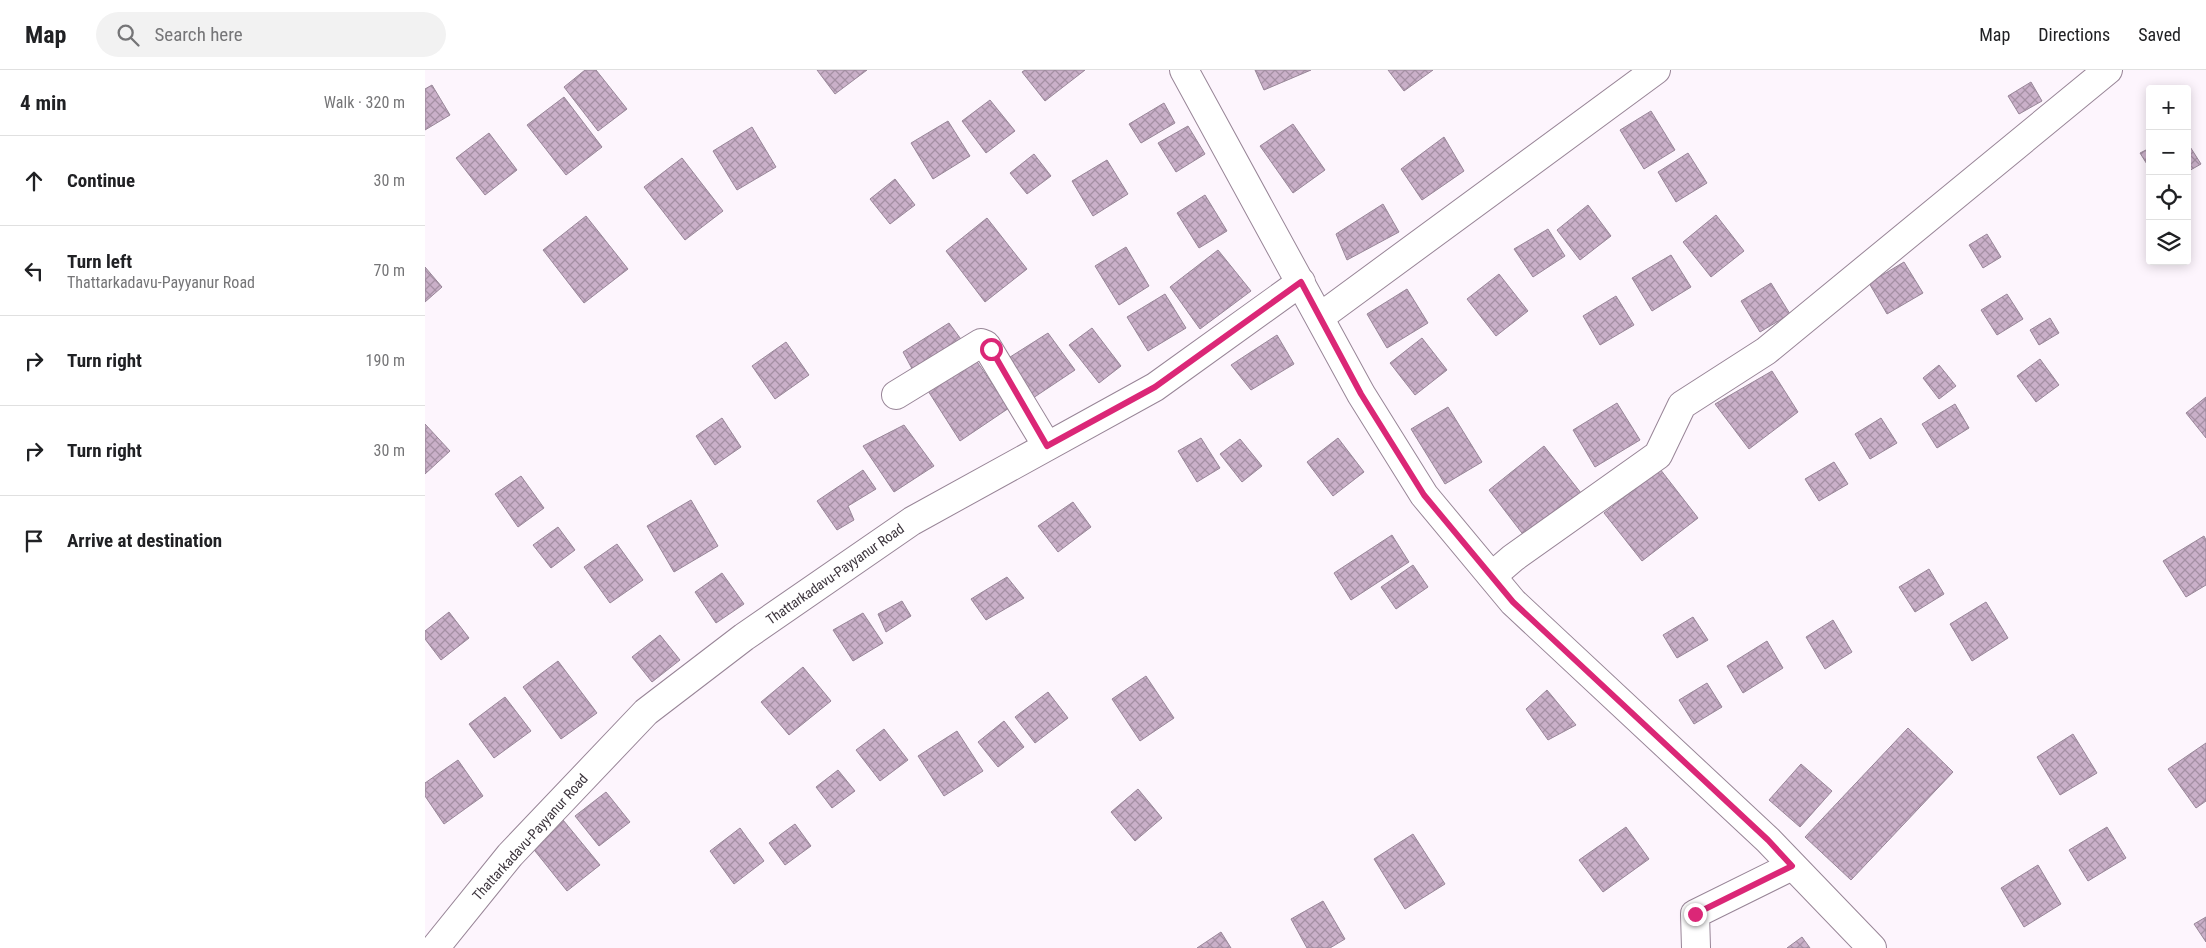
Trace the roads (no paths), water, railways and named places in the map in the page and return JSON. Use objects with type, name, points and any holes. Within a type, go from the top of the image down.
[{"type":"main road","points":[[1184,70],[1361,394],[1424,495],[1520,608],[1768,840],[1872,948]]},
{"type":"main road","points":[[1320,317],[1656,70]]},
{"type":"main road","points":[[1492,576],[1513,558],[1658,456],[1682,405],[1766,351],[2108,70]]},
{"type":"main road","name":"Thattarkadavu-Payyanur Road","points":[[435,948],[510,856],[646,712],[744,637],[912,522],[1155,387],[1301,282]]},
{"type":"main road","points":[[897,395],[981,343],[986,345],[1047,446]]},
{"type":"main road","points":[[1695,948],[1695,914],[1792,866]]}]
